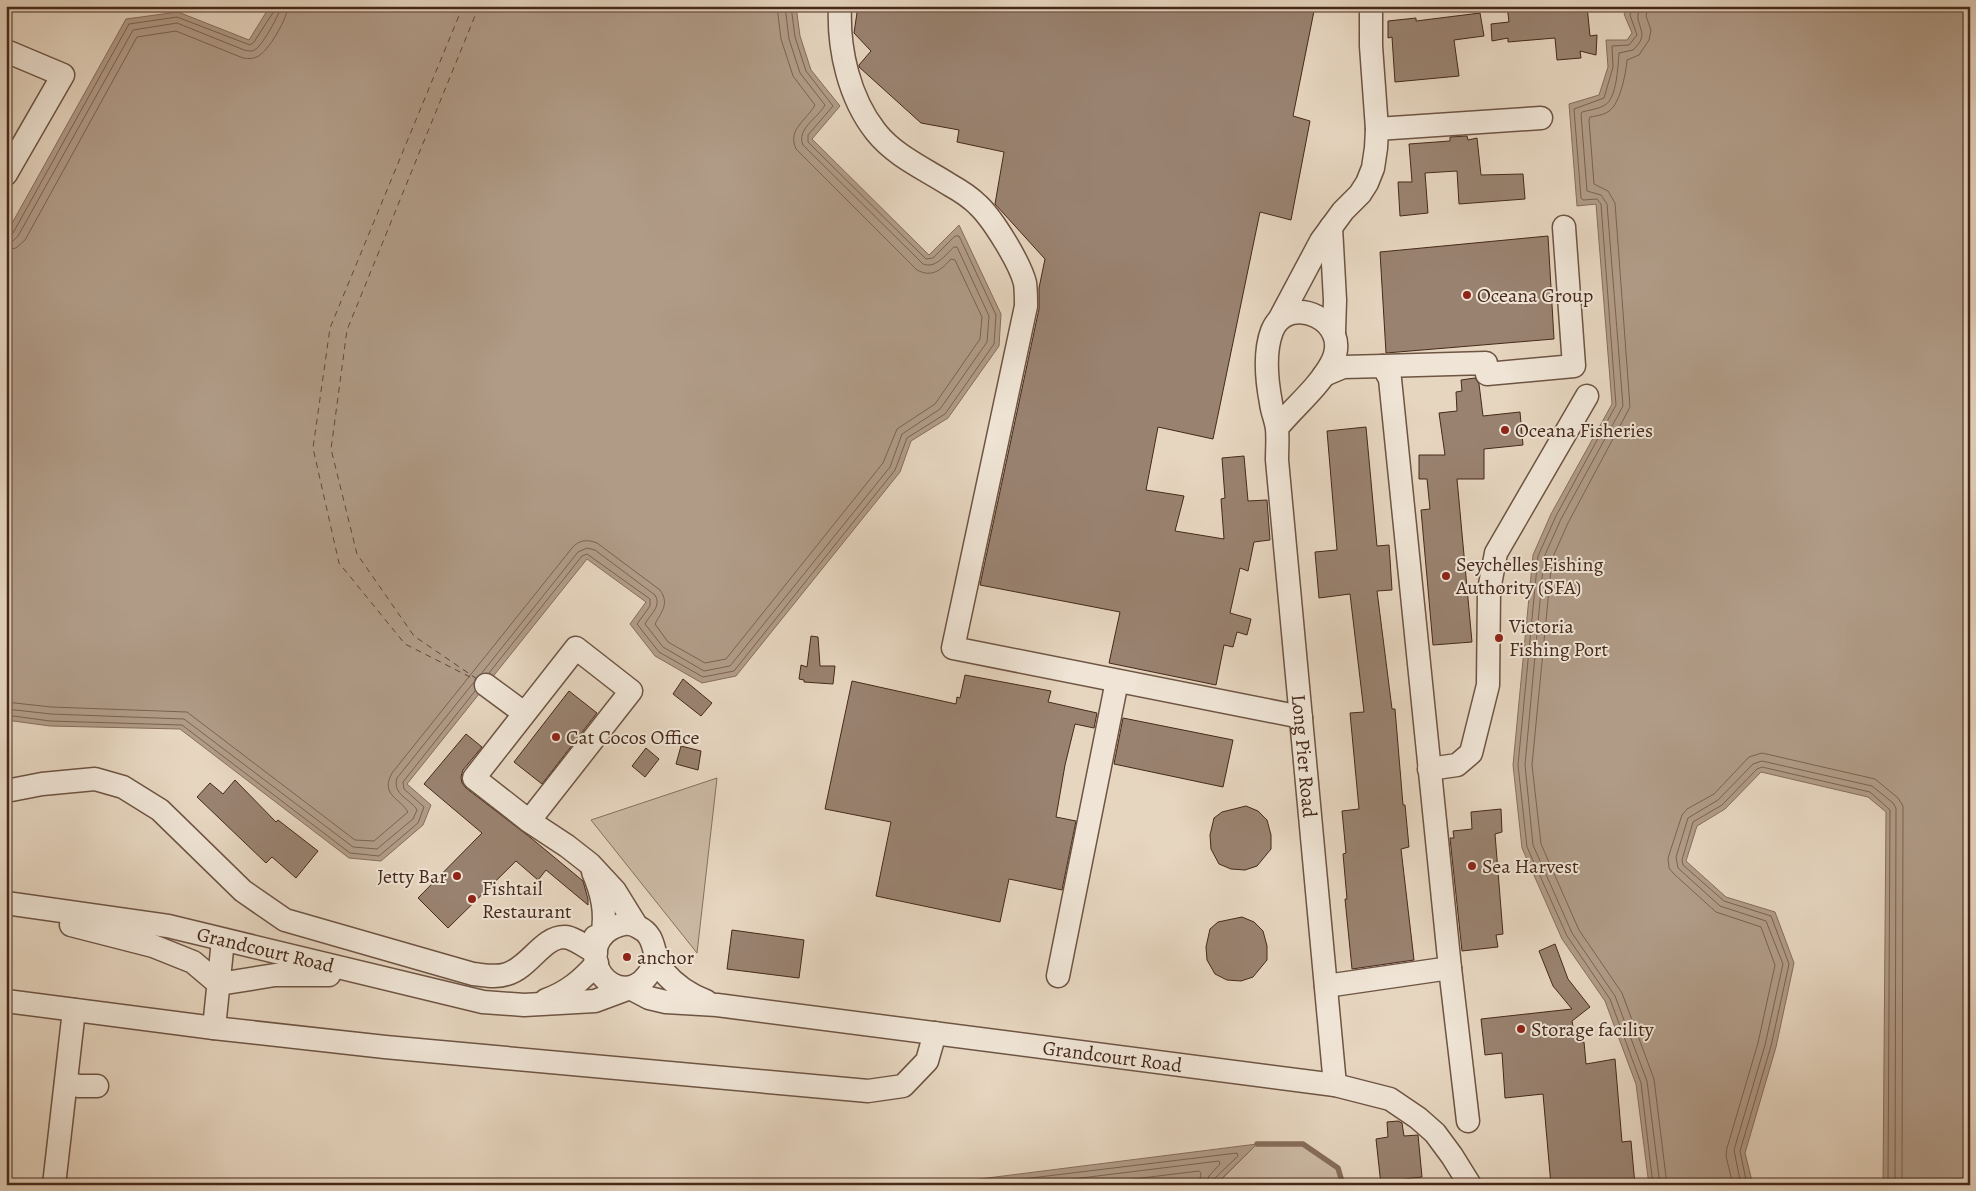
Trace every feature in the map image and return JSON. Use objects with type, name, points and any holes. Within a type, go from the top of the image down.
[{"type":"street","points":[[840,6],[839,18],[847,70],[857,101],[876,133],[904,157],[953,186],[978,205],[1014,257],[1025,282],[1026,306],[953,648],[1301,717]]},
{"type":"street","name":"Long Pier Road","points":[[1335,1085],[1277,460],[1277,428],[1270,402],[1268,357],[1272,331],[1309,261],[1330,227],[1368,183],[1373,168],[1376,129],[1371,46],[1371,7]]},
{"type":"street","points":[[6,51],[63,75],[6,174]]},
{"type":"street","points":[[1376,129],[1541,118]]},
{"type":"street","points":[[1330,227],[1335,300],[1334,332]]},
{"type":"street","points":[[1324,375],[1343,368],[1383,366],[1486,363],[1487,374],[1574,366],[1564,227]]},
{"type":"street","points":[[1277,428],[1332,364],[1337,342],[1334,332],[1327,322],[1314,315],[1297,313],[1287,315],[1279,320]]},
{"type":"street","points":[[1383,366],[1390,379],[1393,397],[1429,770],[1468,1121]]},
{"type":"street","points":[[1429,770],[1457,765],[1471,753],[1488,685],[1489,590],[1496,553],[1587,396]]},
{"type":"street","points":[[529,821],[631,691],[576,648],[474,778],[529,821],[590,864],[615,891],[636,925]]},
{"type":"street","points":[[1058,976],[1117,680]]},
{"type":"street","points":[[486,685],[524,713]]},
{"type":"street","points":[[6,791],[42,784],[95,779],[123,787],[160,810],[244,891],[285,920],[473,974],[506,975],[527,964],[546,944],[565,937],[599,951]]},
{"type":"street","points":[[590,864],[600,887],[605,909],[599,951],[599,973],[608,982],[617,987],[630,988],[649,998],[717,1005]]},
{"type":"street","name":"Grandcourt Road","points":[[6,903],[168,926],[483,1002],[524,1005]]},
{"type":"street","points":[[40,908],[73,926],[153,946],[193,962],[219,984],[276,975],[369,976]]},
{"type":"street","points":[[624,924],[636,925],[645,930],[652,938],[656,948],[656,959],[649,976],[640,984],[595,1001],[524,1005],[541,1002],[557,996],[582,981],[612,928],[624,924]]},
{"type":"street","points":[[214,1028],[224,940]]},
{"type":"street","points":[[656,959],[662,969],[684,990],[696,998],[717,1005]]},
{"type":"street","points":[[1326,986],[1450,968]]},
{"type":"street","points":[[6,1001],[385,1048],[868,1091],[903,1086],[927,1061],[935,1033]]},
{"type":"street","name":"Grandcourt Road","points":[[717,1005],[1335,1085],[1390,1099],[1418,1118],[1435,1133],[1470,1185]]},
{"type":"street","points":[[54,1185],[74,1010]]},
{"type":"street","points":[[66,1083],[79,1086],[97,1086]]},
{"type":"shaded area","points":[[717,778],[697,953],[591,820]]},
{"type":"shaded area","points":[[1257,1144],[1303,1144],[1338,1168],[1343,1185],[1216,1185]]},
{"type":"water","points":[[270,6],[796,6],[800,36],[811,70],[840,106],[812,139],[929,255],[959,225],[1001,314],[999,346],[948,418],[911,441],[900,472],[736,676],[702,683],[655,656],[630,624],[646,602],[587,559],[407,784],[431,805],[423,825],[381,861],[349,858],[180,729],[50,726],[6,720],[6,234],[126,19],[178,12],[249,40]]},
{"type":"water","points":[[1630,6],[1970,6],[1970,1185],[1883,1185],[1886,812],[1868,797],[1761,772],[1725,809],[1697,826],[1686,861],[1726,897],[1775,912],[1794,963],[1776,1047],[1745,1153],[1753,1185],[1649,1185],[1636,1084],[1605,1001],[1562,939],[1522,848],[1513,765],[1533,555],[1551,514],[1612,404],[1596,204],[1577,206],[1569,104],[1599,95],[1608,67],[1606,40],[1627,40],[1632,33],[1624,14]]},
{"type":"water","points":[[1257,1144],[1215,1185],[932,1185]]},
{"type":"building","points":[[858,6],[1315,6],[1293,116],[1310,121],[1291,220],[1260,212],[1213,439],[1158,427],[1146,490],[1184,496],[1175,531],[1224,539],[1221,499],[1225,498],[1222,458],[1244,456],[1248,501],[1267,500],[1270,540],[1254,542],[1248,571],[1240,568],[1230,613],[1251,619],[1247,635],[1237,632],[1233,647],[1224,645],[1216,685],[1109,663],[1120,612],[980,585],[1039,309],[1039,288],[1045,259],[995,204],[1004,152],[957,142],[959,130],[921,123],[859,67],[871,51],[854,33]]},
{"type":"building","points":[[1507,6],[1587,6],[1590,36],[1597,35],[1596,55],[1580,51],[1581,58],[1557,60],[1555,38],[1508,42],[1508,38],[1492,41],[1491,24],[1509,22]]},
{"type":"building","points":[[1480,13],[1484,36],[1454,40],[1459,76],[1395,82],[1392,37],[1388,38],[1388,21],[1416,18],[1416,21]]},
{"type":"building","points":[[1467,136],[1468,140],[1477,138],[1481,175],[1523,174],[1525,199],[1459,204],[1457,171],[1425,173],[1428,213],[1400,216],[1398,182],[1412,182],[1409,144],[1450,141],[1450,137]]},
{"type":"building","name":"Oceana Group","points":[[1548,236],[1554,339],[1386,353],[1380,252]]},
{"type":"building","points":[[1475,378],[1479,384],[1483,416],[1520,412],[1523,445],[1484,449],[1484,479],[1457,479],[1472,642],[1433,645],[1421,510],[1430,509],[1427,479],[1419,479],[1419,455],[1445,455],[1439,413],[1457,411],[1456,392],[1462,391],[1461,380]]},
{"type":"building","points":[[1366,427],[1377,546],[1389,545],[1392,590],[1377,591],[1392,709],[1395,709],[1403,805],[1405,805],[1409,847],[1401,849],[1414,960],[1352,969],[1345,899],[1347,899],[1343,854],[1346,853],[1342,811],[1359,809],[1350,713],[1364,712],[1350,594],[1319,598],[1315,552],[1337,550],[1327,431]]},
{"type":"building","points":[[811,636],[818,637],[820,666],[835,666],[833,684],[804,682],[804,680],[799,679],[801,665],[807,667]]},
{"type":"building","points":[[965,675],[1051,691],[1048,702],[1097,713],[1094,728],[1075,724],[1065,765],[1056,817],[1076,821],[1062,890],[1009,879],[1000,922],[876,896],[891,822],[825,809],[852,681],[956,704],[957,697],[960,698]]},
{"type":"building","points":[[683,679],[712,703],[701,716],[673,694]]},
{"type":"building","name":"Cat Cocos Office","points":[[569,691],[597,713],[542,784],[514,762]]},
{"type":"building","points":[[1123,718],[1233,740],[1223,787],[1114,764]]},
{"type":"building","points":[[466,734],[482,747],[463,770],[462,783],[583,881],[588,905],[546,870],[538,880],[516,861],[448,928],[418,898],[482,833],[424,784]]},
{"type":"building","points":[[681,746],[701,751],[698,770],[676,764]]},
{"type":"building","points":[[646,748],[659,759],[645,777],[632,766]]},
{"type":"building","points":[[235,780],[276,822],[278,820],[318,851],[296,878],[272,857],[266,863],[197,797],[210,783],[223,794]]},
{"type":"building","points":[[1246,806],[1258,811],[1267,820],[1271,835],[1271,849],[1257,866],[1245,870],[1231,869],[1219,864],[1211,849],[1210,835],[1214,818],[1222,812]]},
{"type":"building","name":"Sea Harvest","points":[[1501,809],[1502,832],[1495,834],[1503,934],[1496,935],[1498,947],[1462,951],[1450,838],[1454,838],[1453,831],[1472,829],[1471,812]]},
{"type":"building","points":[[1242,917],[1254,922],[1263,931],[1267,946],[1267,960],[1253,977],[1241,981],[1227,980],[1215,974],[1207,960],[1206,947],[1210,929],[1218,922]]},
{"type":"building","points":[[732,930],[804,940],[799,978],[727,969]]},
{"type":"building","points":[[1555,944],[1568,979],[1590,1007],[1572,1021],[1576,1042],[1584,1042],[1586,1064],[1615,1059],[1622,1142],[1631,1141],[1635,1185],[1551,1185],[1543,1094],[1505,1098],[1502,1053],[1485,1055],[1481,1019],[1572,1009],[1553,986],[1539,951]]},
{"type":"building","points":[[1398,1121],[1402,1123],[1404,1136],[1418,1135],[1422,1177],[1404,1179],[1405,1185],[1381,1185],[1376,1139],[1388,1137],[1387,1122]]},
{"type":"waterway","points":[[1257,1144],[1303,1144],[1338,1168],[1343,1185]]},
{"type":"ferry route","points":[[463,6],[330,328],[313,448],[339,563],[405,644],[476,680]]},
{"type":"ferry route","points":[[477,679],[414,636],[357,554],[331,449],[347,330],[479,6]]},
{"type":"place","name":"Oceana Group","points":[[1467,295]]},
{"type":"place","name":"Oceana Fisheries","points":[[1505,430]]},
{"type":"place","name":"Seychelles Fishing Authority (SFA)","points":[[1446,576]]},
{"type":"place","name":"Victoria Fishing Port","points":[[1499,638]]},
{"type":"place","name":"Cat Cocos Office","points":[[556,737]]},
{"type":"place","name":"Sea Harvest","points":[[1472,866]]},
{"type":"place","name":"Jetty Bar","points":[[457,876]]},
{"type":"place","name":"Fishtail Restaurant","points":[[472,899]]},
{"type":"place","name":"anchor","points":[[627,957]]},
{"type":"place","name":"Storage facility","points":[[1521,1029]]}]
